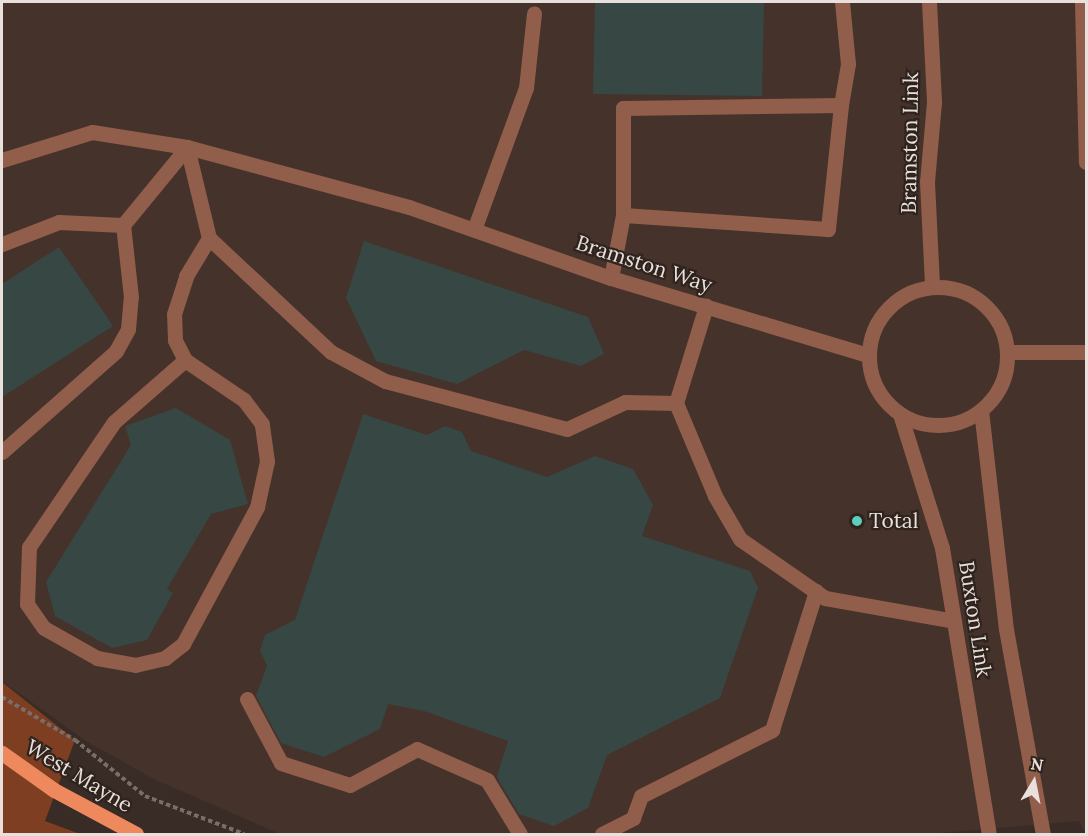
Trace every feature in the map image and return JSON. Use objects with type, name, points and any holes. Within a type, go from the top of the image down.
[{"type":"main road","name":"West Mayne","points":[[2,753],[54,790],[136,834]]},
{"type":"street","points":[[623,215],[828,229],[841,105],[848,64],[842,2]]},
{"type":"street","name":"Bramston Link","points":[[929,2],[934,102],[927,182],[932,286]]},
{"type":"street","points":[[1082,2],[1086,162]]},
{"type":"street","points":[[476,227],[526,88],[534,13]]},
{"type":"street","points":[[611,278],[623,215],[623,108],[841,105]]},
{"type":"street","name":"Bramston Way","points":[[2,160],[92,132],[187,147],[476,227],[611,278],[868,355]]},
{"type":"street","points":[[2,453],[116,351],[129,329],[130,276],[123,225],[187,147]]},
{"type":"street","points":[[187,147],[209,238],[331,352],[385,381],[567,429],[625,402],[676,403]]},
{"type":"street","points":[[2,244],[59,222],[123,225]]},
{"type":"street","points":[[185,360],[114,422],[29,546],[27,604],[44,627],[97,658],[135,665],[165,658],[183,644],[257,507],[267,460],[262,424],[244,400],[185,360],[175,340],[174,314],[186,276],[209,238]]},
{"type":"street","points":[[932,286],[980,300],[996,317],[1008,352],[1004,380],[981,410],[939,426],[900,414],[879,393],[868,355],[880,316],[912,291],[932,286]]},
{"type":"street","points":[[706,306],[676,403],[715,496],[740,539],[825,598],[954,621]]},
{"type":"street","points":[[1008,352],[1086,352]]},
{"type":"street","name":"Buxton Link","points":[[981,410],[1006,629],[1043,834]]},
{"type":"street","name":"Buxton Link","points":[[900,414],[930,501],[954,621],[990,834]]},
{"type":"street","points":[[602,834],[633,818],[640,796],[772,730],[816,591]]},
{"type":"street","points":[[247,699],[281,763],[350,785],[417,749],[487,780],[520,834]]},
{"type":"path","points":[[2,697],[75,740],[144,796],[244,834]]},
{"type":"shaded area","points":[[2,2],[1086,2],[1086,834],[1079,821],[929,834],[280,834],[156,780],[86,741],[2,681]]},
{"type":"shaded area","points":[[2,682],[75,740],[45,821],[80,834],[2,834]]},
{"type":"building","points":[[595,2],[764,2],[762,96],[593,94]]},
{"type":"building","points":[[364,241],[588,317],[604,354],[581,366],[524,350],[457,384],[376,361],[346,298]]},
{"type":"building","points":[[59,247],[113,326],[2,397],[2,284]]},
{"type":"building","points":[[176,408],[230,440],[248,504],[211,514],[167,589],[173,593],[147,640],[112,648],[55,616],[46,582],[131,445],[125,426]]},
{"type":"building","points":[[363,414],[427,435],[445,426],[462,432],[471,451],[547,477],[595,456],[633,469],[653,505],[642,536],[750,571],[758,588],[720,698],[607,755],[588,808],[554,826],[519,814],[500,783],[497,776],[508,741],[424,711],[388,704],[380,729],[324,757],[281,743],[256,696],[267,666],[260,651],[265,635],[295,620]]},
{"type":"place","name":"Total","points":[[857,521]]}]
